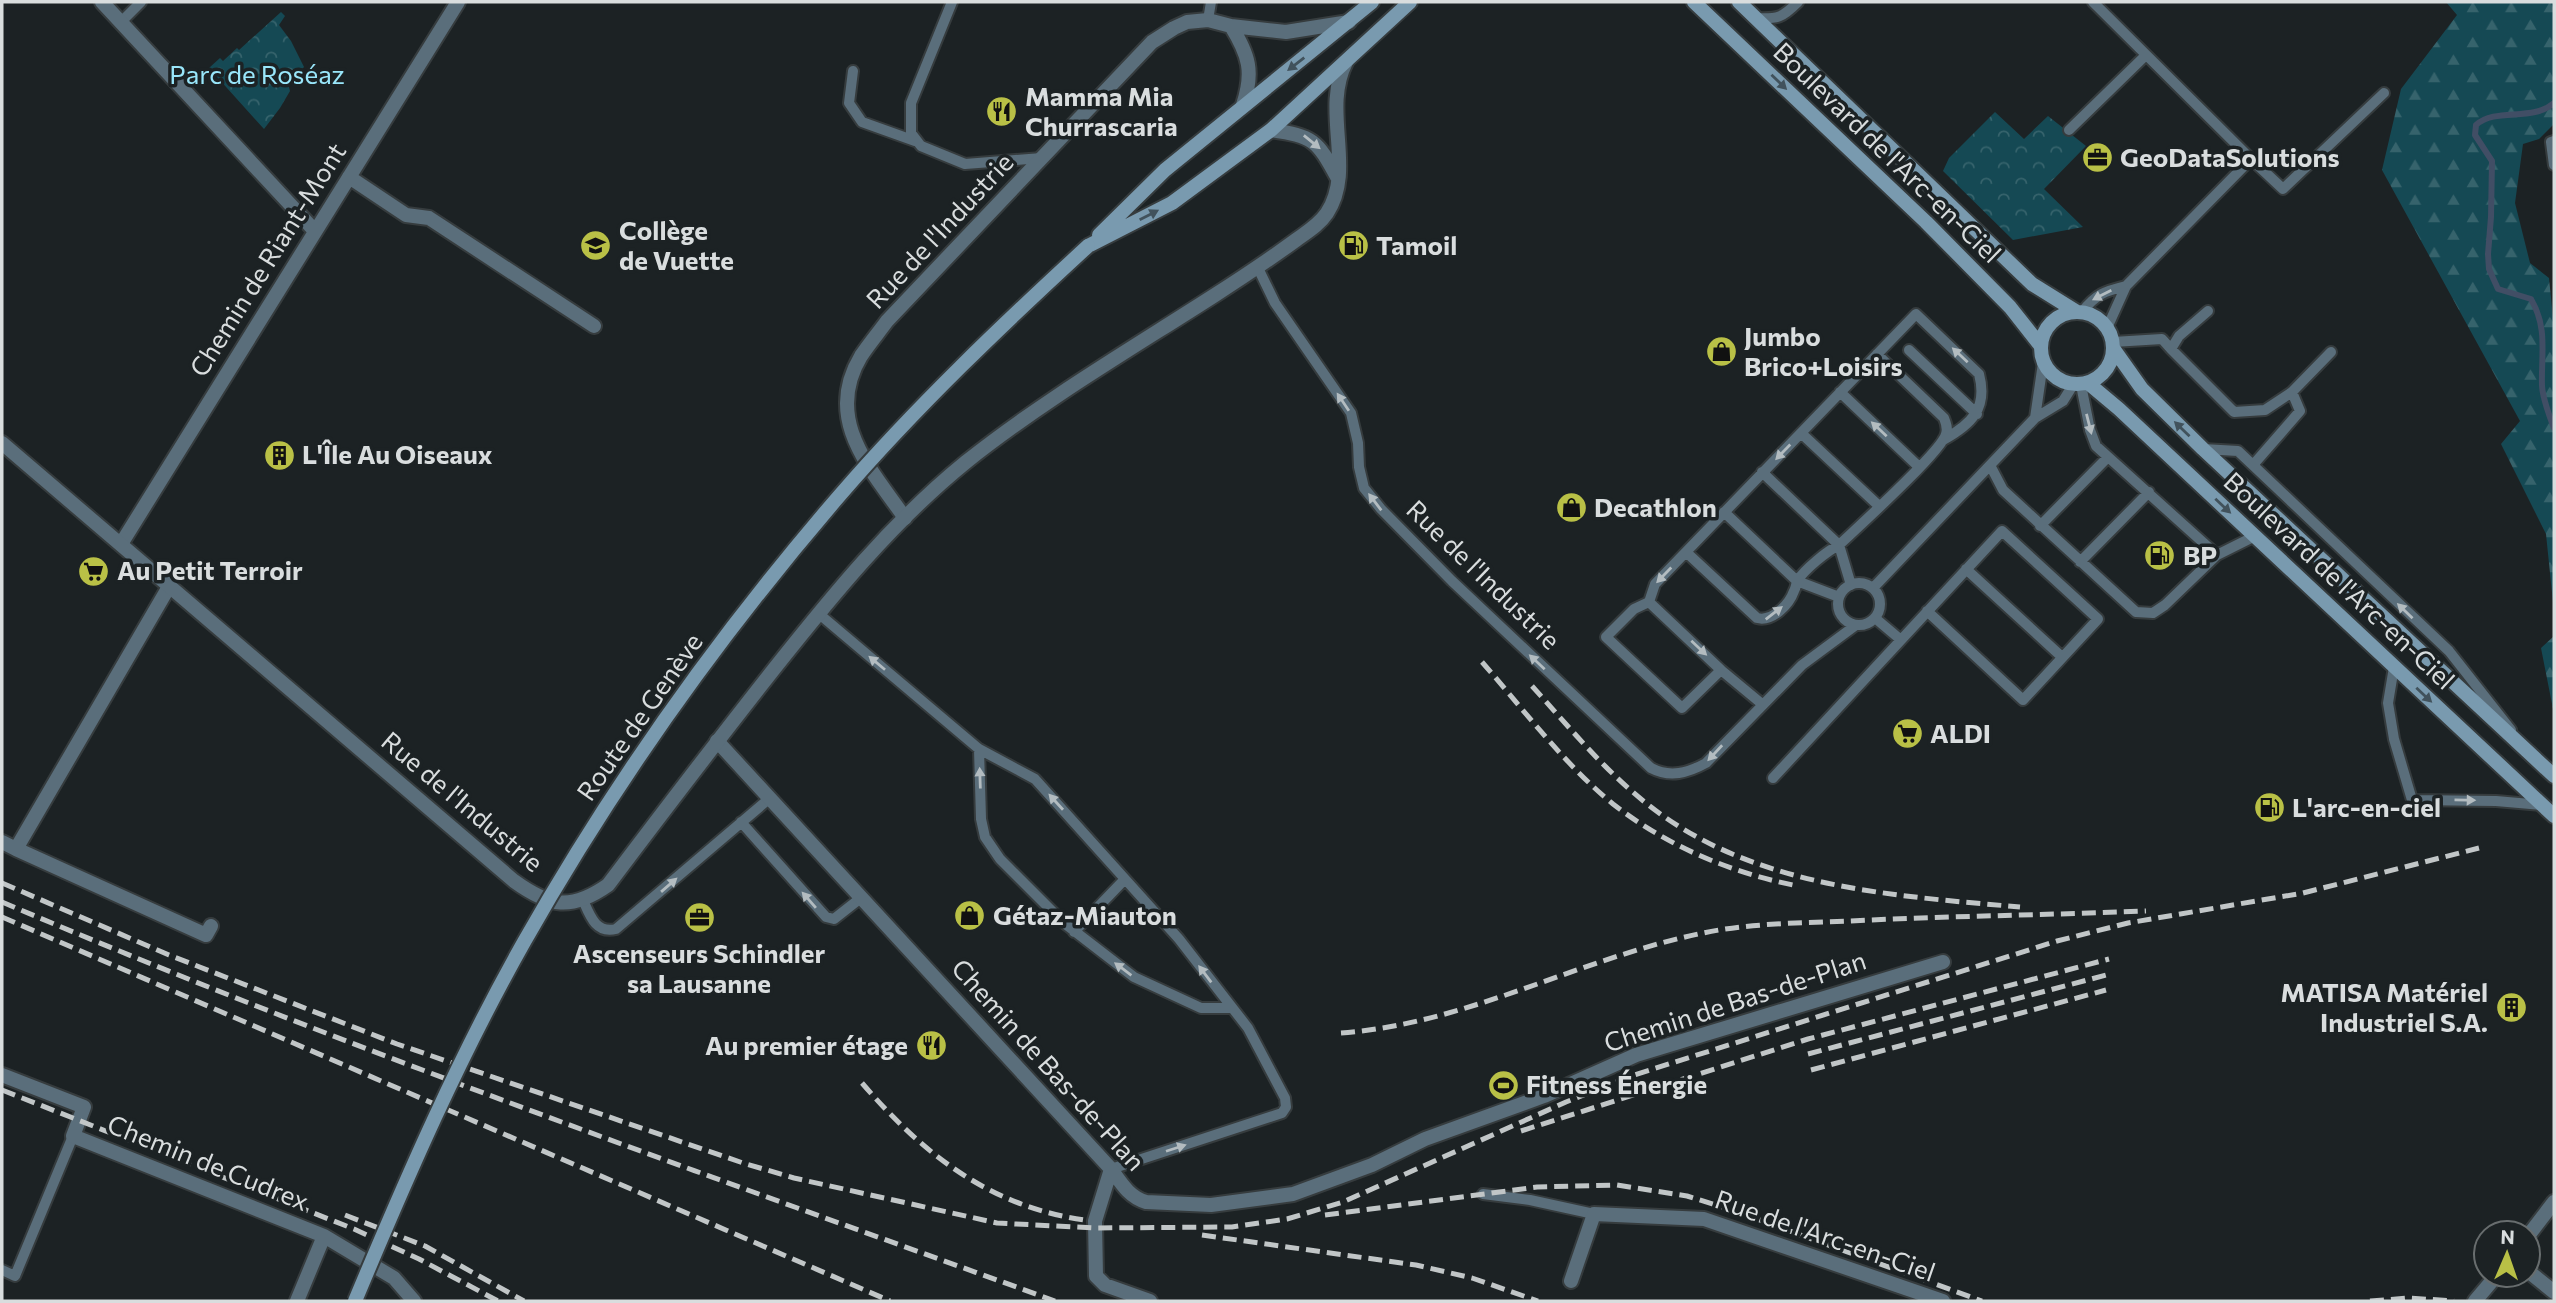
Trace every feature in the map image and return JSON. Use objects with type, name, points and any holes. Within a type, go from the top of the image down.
[{"type":"main road","name":"Route de Genève","points":[[355,1301],[448,1091],[523,943],[583,842],[675,705],[758,592],[842,493],[934,394],[1024,305],[1165,170],[1372,2]]},
{"type":"main road","name":"Route de Genève","points":[[1088,246],[1172,203],[1271,130],[1410,2]]},
{"type":"main road","points":[[1370,40],[1422,2]]},
{"type":"main road","name":"Boulevard de l'Arc-en-Ciel","points":[[1694,2],[1926,222],[2010,307],[2040,345]]},
{"type":"main road","name":"Boulevard de l'Arc-en-Ciel","points":[[1739,2],[2032,284],[2080,312]]},
{"type":"main road","points":[[2080,312],[2097,318],[2111,339],[2112,360],[2098,378],[2080,384],[2055,378],[2043,363],[2040,345],[2043,332],[2052,321],[2064,314],[2080,312]]},
{"type":"main road","name":"Boulevard de l'Arc-en-Ciel","points":[[2111,339],[2142,389],[2554,776]]},
{"type":"main road","name":"Boulevard de l'Arc-en-Ciel","points":[[2080,384],[2119,409],[2554,816]]},
{"type":"street","points":[[102,2],[314,230]]},
{"type":"street","name":"Chemin de Riant-Mont","points":[[121,544],[458,2]]},
{"type":"street","name":"Rue de l'Industrie","points":[[905,518],[858,451],[851,435],[847,398],[851,378],[860,357],[887,321],[1152,42],[1174,27],[1208,20],[1231,26],[1286,33],[1350,22]]},
{"type":"street","points":[[1231,26],[1244,47],[1248,60],[1249,86],[1243,105]]},
{"type":"street","points":[[583,900],[608,885],[818,613],[868,555],[936,488],[996,439],[1128,350],[1258,268],[1318,224],[1332,203],[1337,177],[1339,140],[1335,99],[1341,73],[1347,61]]},
{"type":"street","points":[[1271,130],[1309,138],[1325,154],[1337,177]]},
{"type":"street","points":[[349,177],[406,215],[429,218],[594,326]]},
{"type":"street","name":"Rue de l'Industrie","points":[[2,443],[514,881],[532,894],[552,901],[572,903],[583,900]]},
{"type":"street","points":[[16,849],[170,585]]},
{"type":"street","name":"Chemin de Bas-de-Plan","points":[[717,741],[1136,1199],[1146,1202],[1212,1205],[1293,1194],[1372,1165],[1425,1139],[1544,1096],[1636,1055],[1942,962]]},
{"type":"street","points":[[2,842],[206,935],[211,926]]},
{"type":"street","name":"Chemin de Cudrex","points":[[2,1075],[84,1107],[73,1136],[324,1236],[394,1278],[414,1301]]},
{"type":"street","points":[[1111,1169],[1095,1221],[1096,1276],[1105,1285],[1150,1301]]},
{"type":"street","points":[[2541,1219],[2554,1202]]},
{"type":"street","points":[[1571,1281],[1594,1214]]},
{"type":"street","name":"Rue de l'Arc-en-Ciel","points":[[1594,1214],[1704,1219],[1943,1301]]},
{"type":"street","name":"Chemin de Cudrex","points":[[297,1301],[324,1236]]},
{"type":"lane","points":[[122,21],[141,2]]},
{"type":"lane","points":[[952,2],[911,103],[911,133],[921,146],[965,164],[1042,158]]},
{"type":"lane","points":[[1208,20],[1210,2]]},
{"type":"lane","points":[[1756,18],[1774,19],[1785,15],[1798,2]]},
{"type":"lane","points":[[2093,2],[2283,189],[2384,93]]},
{"type":"lane","points":[[2069,130],[2146,55]]},
{"type":"lane","points":[[853,71],[849,103],[862,122],[918,142]]},
{"type":"lane","points":[[2554,141],[2551,142],[2554,164]]},
{"type":"lane","points":[[2250,159],[2126,286],[2111,339],[2162,339],[2234,412],[2265,410],[2292,393],[2331,352]]},
{"type":"lane","name":"Rue de l'Industrie","points":[[1258,268],[1275,303],[1351,413],[1364,488],[1443,572],[1641,760],[1665,773],[1685,773],[1693,770],[1706,763],[1762,704]]},
{"type":"lane","points":[[2080,312],[2092,299],[2126,286]]},
{"type":"lane","points":[[2171,349],[2179,336],[2208,310]]},
{"type":"lane","points":[[1686,552],[1757,618],[1765,620],[1772,617],[1793,595],[1797,581],[1828,550],[1839,545],[1944,440],[1960,431],[1977,414],[1982,396],[1979,374],[1916,314],[1655,584],[1649,602],[1634,609],[1606,636],[1682,708],[1721,670]]},
{"type":"lane","points":[[1909,350],[1977,414]]},
{"type":"lane","points":[[1877,354],[1944,418],[1947,433],[1944,440]]},
{"type":"lane","points":[[2035,418],[2043,363]]},
{"type":"lane","points":[[1873,588],[2035,418],[2063,401],[2080,384]]},
{"type":"lane","points":[[2080,384],[2096,446],[2217,555]]},
{"type":"lane","points":[[1840,392],[1918,466]]},
{"type":"lane","points":[[2253,465],[2300,411],[2292,393]]},
{"type":"lane","points":[[1801,432],[1879,506]]},
{"type":"lane","name":"Boulevard de l'Arc-en-Ciel","points":[[2203,449],[2238,451],[2449,651],[2530,754]]},
{"type":"lane","points":[[2040,526],[2108,457]]},
{"type":"lane","points":[[1990,467],[2003,490],[2136,612],[2153,613],[2165,606],[2217,555],[2255,536]]},
{"type":"lane","points":[[1762,472],[1839,545],[1851,585]]},
{"type":"lane","points":[[2080,562],[2149,492]]},
{"type":"lane","points":[[1724,512],[1797,581],[1839,597]]},
{"type":"lane","points":[[1773,778],[1927,611],[2002,531],[2098,619],[2023,699],[1927,611]]},
{"type":"lane","points":[[1966,569],[2062,657]]},
{"type":"lane","points":[[1863,583],[1878,594],[1880,606],[1875,618],[1863,625],[1856,625],[1841,615],[1839,597],[1851,585],[1863,583]]},
{"type":"lane","points":[[1649,602],[1721,670],[1762,704],[1802,664],[1856,625]]},
{"type":"lane","points":[[818,613],[979,749],[1035,779],[1179,939],[1248,1027],[1285,1098],[1286,1107],[1282,1113],[1111,1169]]},
{"type":"lane","points":[[1875,618],[1901,640]]},
{"type":"lane","points":[[2394,667],[2388,703],[2394,739],[2412,800],[2496,801],[2542,805]]},
{"type":"lane","points":[[979,749],[981,819],[985,837],[1000,859],[1074,932],[1134,977],[1201,1008],[1231,1008]]},
{"type":"lane","points":[[583,900],[597,926],[603,930],[616,929],[770,798]]},
{"type":"lane","points":[[741,822],[826,917],[834,919],[862,897]]},
{"type":"lane","points":[[1074,932],[1125,879]]},
{"type":"lane","name":"Chemin de Cudrex","points":[[2,1270],[15,1276],[73,1136]]},
{"type":"lane","points":[[1483,1194],[1530,1200],[1594,1214]]},
{"type":"green space","points":[[2446,2],[2554,2],[2554,124],[2539,139],[2523,144],[2515,203],[2530,263],[2549,278],[2554,328],[2554,612],[2546,534],[2501,444],[2520,421],[2382,170],[2401,89],[2457,15]]},
{"type":"green space","name":"Parc de Roséaz","points":[[281,12],[285,16],[279,25],[291,41],[304,67],[288,84],[290,91],[264,129],[209,68],[220,58],[223,61],[237,48],[239,50]]},
{"type":"green space","points":[[1995,112],[2024,139],[2048,116],[2086,146],[2044,189],[2083,227],[2013,240],[1943,171],[1949,158]]},
{"type":"green space","points":[[2554,636],[2554,714],[2541,648]]},
{"type":"waterway","points":[[2554,103],[2535,112],[2484,120],[2476,125],[2475,135],[2492,161],[2489,269],[2498,289],[2531,299],[2536,310],[2542,331],[2543,391],[2554,428]]},
{"type":"railway","points":[[1482,662],[1578,772],[1634,819],[1655,833],[1701,856],[1748,874],[1798,886]]},
{"type":"railway","points":[[1532,686],[1621,782],[1655,810],[1695,836],[1738,857],[1830,884],[1925,898],[2020,907]]},
{"type":"railway","points":[[2,883],[169,955],[397,1044],[794,1178],[997,1223],[1095,1228],[1232,1227],[1287,1219],[1343,1202],[1566,1102],[1634,1075],[2057,941],[2128,923],[2303,893],[2479,848]]},
{"type":"railway","points":[[2,902],[394,1059],[1055,1301]]},
{"type":"railway","points":[[1341,1033],[1388,1027],[1433,1017],[1657,944],[1721,930],[1795,923],[2146,911]]},
{"type":"railway","points":[[2,917],[890,1301]]},
{"type":"railway","points":[[1521,1131],[1808,1039],[2109,959]]},
{"type":"railway","points":[[1808,1054],[2110,974]]},
{"type":"railway","points":[[1811,1070],[2106,990]]},
{"type":"railway","points":[[862,1083],[909,1132],[960,1173],[1018,1203],[1084,1220]]},
{"type":"railway","points":[[2,1090],[354,1229],[419,1259],[498,1301]]},
{"type":"railway","points":[[1325,1215],[1537,1187],[1617,1185],[1687,1196],[1732,1210],[1982,1301]]},
{"type":"railway","points":[[345,1215],[425,1246],[524,1301]]},
{"type":"railway","points":[[1202,1235],[1416,1265],[1472,1278],[1538,1301]]},
{"type":"railway","points":[[2370,1301],[2409,1298],[2454,1301]]},
{"type":"place","name":"Mamma Mia Churrascaria","points":[[1002,112]]},
{"type":"place","name":"GeoDataSolutions","points":[[2097,158]]},
{"type":"place","name":"Collège de Vuette","points":[[596,246]]},
{"type":"place","name":"Tamoil","points":[[1353,246]]},
{"type":"place","name":"Jumbo Brico+Loisirs","points":[[1721,352]]},
{"type":"place","name":"L'Île Au Oiseaux","points":[[279,455]]},
{"type":"place","name":"Decathlon","points":[[1571,508]]},
{"type":"place","name":"BP","points":[[2160,556]]},
{"type":"place","name":"Au Petit Terroir","points":[[94,571]]},
{"type":"place","name":"ALDI","points":[[1907,734]]},
{"type":"place","name":"L'arc-en-ciel","points":[[2269,808]]},
{"type":"place","name":"Gétaz-Miauton","points":[[970,916]]},
{"type":"place","name":"Ascenseurs Schindler sa Lausanne","points":[[699,918]]},
{"type":"place","name":"MATISA Matériel Industriel S.A.","points":[[2511,1008]]},
{"type":"place","name":"Au premier étage","points":[[931,1046]]},
{"type":"place","name":"Fitness Énergie","points":[[1503,1085]]}]
